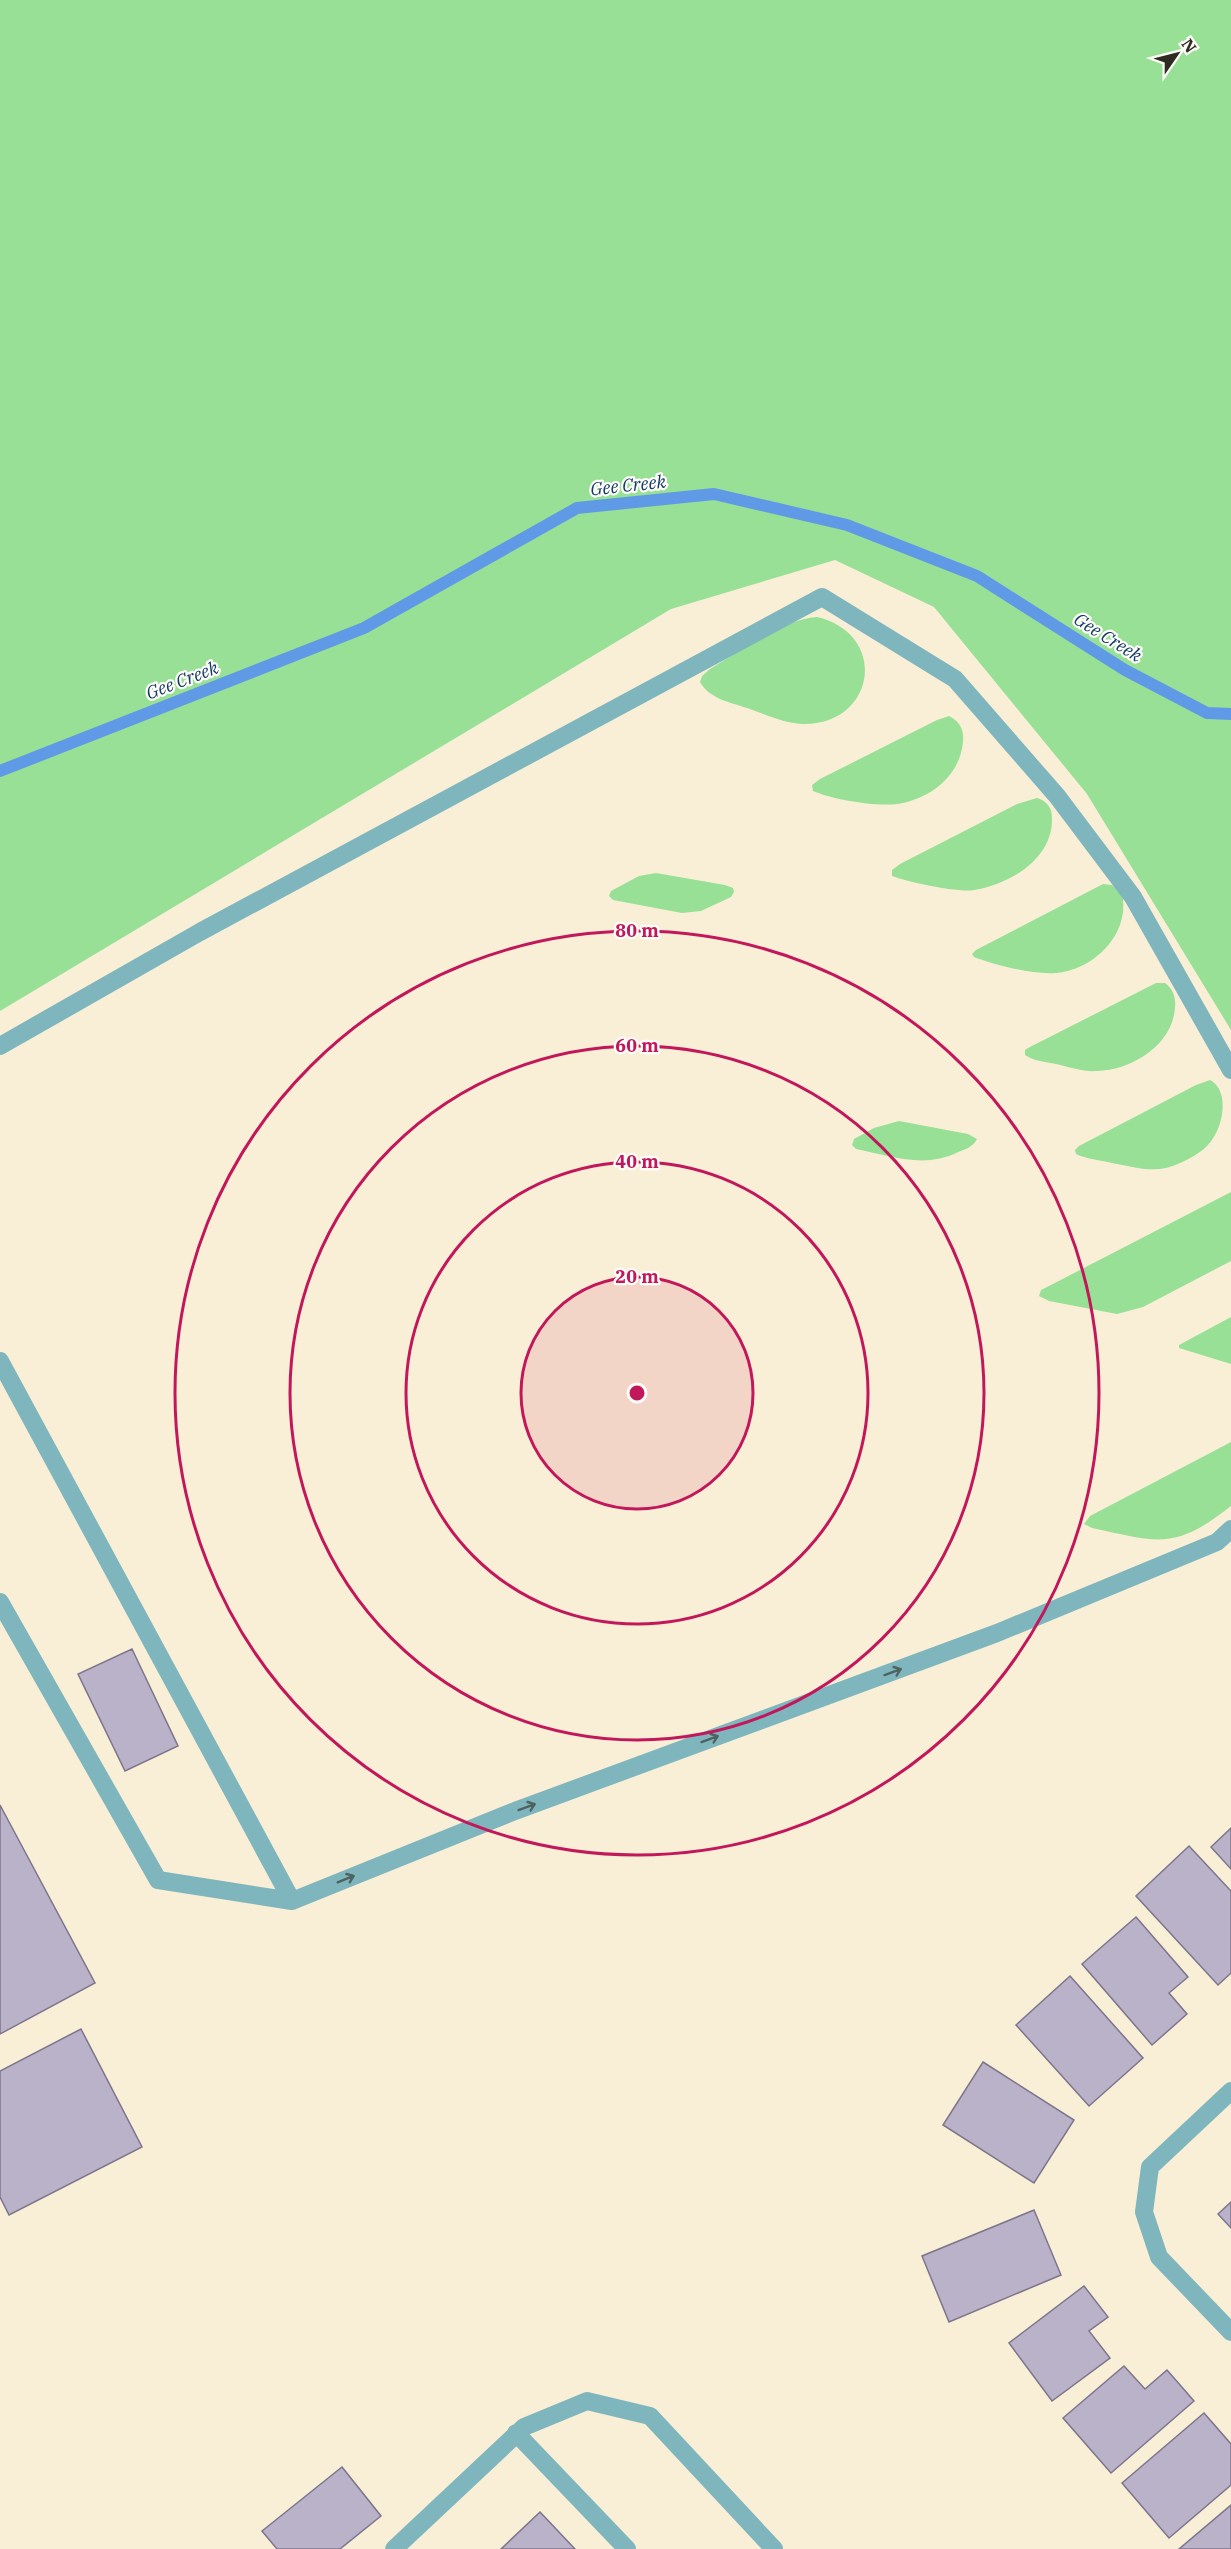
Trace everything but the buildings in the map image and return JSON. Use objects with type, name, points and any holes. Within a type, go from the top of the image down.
[{"type":"street","points":[[0,1046],[211,927],[822,597],[955,679],[1057,796],[1132,897],[1231,1070]]},
{"type":"street","points":[[0,1361],[292,1901]]},
{"type":"street","points":[[0,1602],[158,1880],[292,1901],[516,1811],[997,1634],[1217,1542],[1231,1529]]},
{"type":"street","points":[[1231,2091],[1150,2167],[1144,2212],[1159,2257],[1231,2332]]},
{"type":"street","points":[[394,2549],[516,2433],[524,2427],[587,2401],[650,2416],[774,2549]]},
{"type":"street","points":[[516,2433],[627,2549]]},
{"type":"green space","points":[[0,0],[1231,0],[1231,1030],[1087,794],[934,607],[835,560],[671,609],[0,1011]]},
{"type":"green space","points":[[817,617],[840,626],[855,641],[864,658],[864,677],[859,695],[847,710],[828,720],[797,724],[720,699],[704,688],[700,682],[702,676],[710,669],[762,637],[789,624]]},
{"type":"green space","points":[[949,716],[959,723],[963,733],[961,754],[951,774],[944,782],[925,795],[903,803],[870,804],[813,791],[812,785],[820,779]]},
{"type":"green space","points":[[1037,798],[1046,803],[1051,811],[1050,833],[1045,846],[1027,867],[1002,882],[967,891],[892,876],[892,870],[900,864],[1017,804]]},
{"type":"green space","points":[[656,873],[725,885],[733,888],[734,892],[731,897],[701,911],[682,913],[613,900],[609,896],[611,891],[639,876]]},
{"type":"green space","points":[[1103,884],[1112,885],[1122,894],[1121,922],[1107,947],[1084,965],[1056,973],[1036,972],[992,963],[974,957],[972,954],[976,950]]},
{"type":"green space","points":[[1156,983],[1165,983],[1173,994],[1175,1003],[1173,1021],[1159,1044],[1137,1060],[1110,1070],[1092,1071],[1040,1061],[1025,1055],[1025,1050],[1028,1048]]},
{"type":"green space","points":[[1210,1080],[1217,1085],[1221,1093],[1221,1121],[1213,1139],[1199,1153],[1171,1167],[1159,1169],[1139,1168],[1076,1154],[1075,1150],[1079,1146],[1196,1085]]},
{"type":"green space","points":[[899,1121],[968,1134],[977,1139],[969,1147],[933,1160],[895,1158],[856,1149],[852,1145],[854,1139],[874,1128]]},
{"type":"green space","points":[[1231,1192],[1231,1261],[1143,1307],[1117,1314],[1049,1301],[1039,1296],[1041,1290]]},
{"type":"green space","points":[[1231,1317],[1231,1364],[1179,1348],[1179,1345]]},
{"type":"green space","points":[[1231,1442],[1231,1506],[1195,1530],[1165,1539],[1150,1539],[1092,1528],[1084,1524],[1090,1516]]},
{"type":"waterway","name":"Gee Creek","points":[[0,771],[364,628],[577,508],[714,494],[847,525],[977,576],[1125,670],[1207,713],[1231,714]]}]
